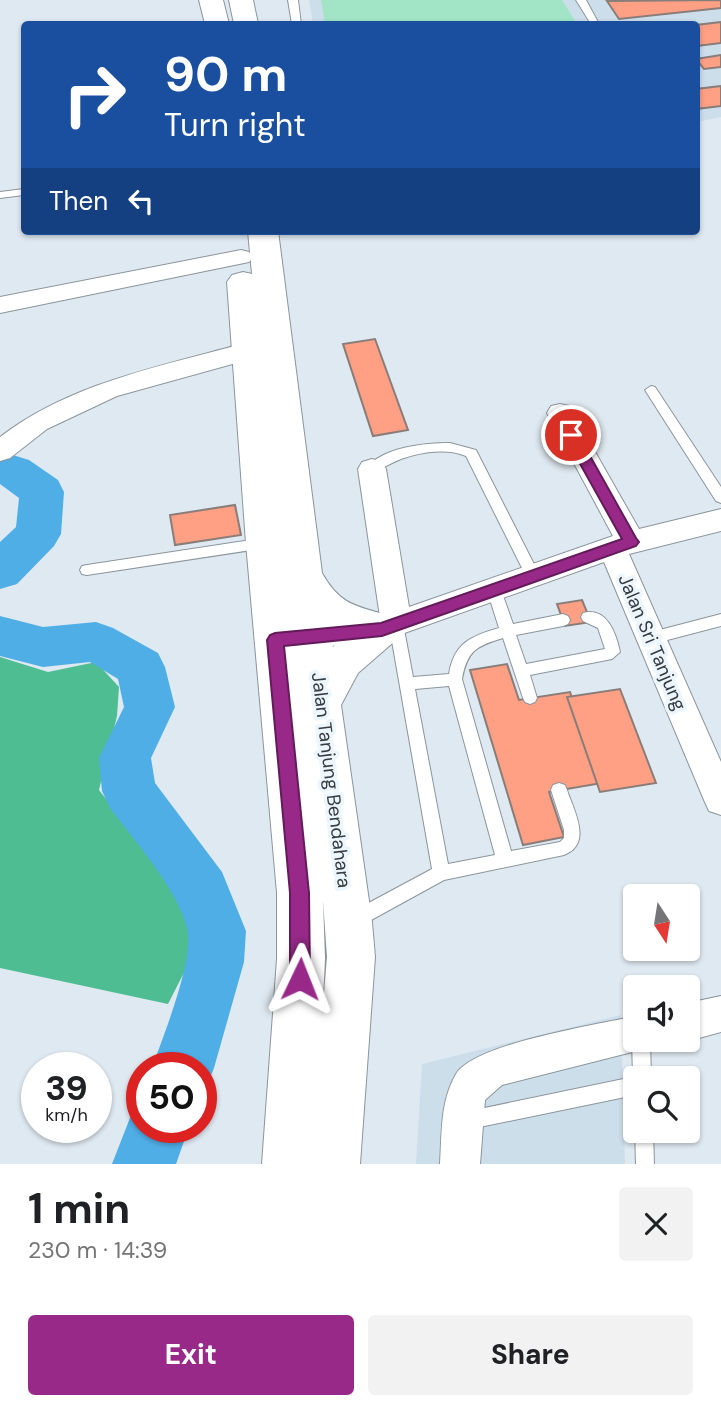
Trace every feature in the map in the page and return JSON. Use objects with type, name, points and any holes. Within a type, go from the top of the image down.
[{"type":"main road","points":[[211,0],[216,21]]},
{"type":"main road","points":[[241,0],[245,21]]},
{"type":"main road","name":"Jalan Tanjung Bendahara","points":[[263,235],[287,448],[306,576],[294,638],[302,938],[288,1164]]},
{"type":"main road","name":"Jalan Tanjung Bendahara","points":[[240,244],[265,543],[294,638],[322,702],[349,922],[350,969],[334,1164]]},
{"type":"main road","points":[[306,576],[319,603],[331,613],[354,624],[389,627]]},
{"type":"main road","points":[[322,702],[344,661],[389,627]]},
{"type":"street","points":[[0,305],[240,244]]},
{"type":"street","points":[[0,452],[38,422],[108,390],[249,351]]},
{"type":"street","name":"Jalan Sri Tanjung","points":[[559,413],[622,545],[652,638],[709,741],[721,800]]},
{"type":"street","points":[[372,469],[389,627]]},
{"type":"street","points":[[294,638],[389,627],[622,545],[721,520]]},
{"type":"street","points":[[700,1019],[721,1014]]},
{"type":"street","points":[[460,1164],[468,1091],[478,1078],[494,1068],[623,1038]]},
{"type":"lane","points":[[293,0],[296,21]]},
{"type":"lane","points":[[581,0],[593,21]]},
{"type":"lane","points":[[0,195],[21,192]]},
{"type":"lane","points":[[651,390],[721,498]]},
{"type":"lane","points":[[372,469],[384,460],[445,446],[464,448],[471,453],[533,576]]},
{"type":"lane","points":[[87,570],[265,543]]},
{"type":"lane","points":[[494,590],[530,698]]},
{"type":"lane","points":[[521,670],[613,652],[602,620],[588,617]]},
{"type":"lane","points":[[505,861],[456,679],[458,663],[463,653],[474,643],[508,632],[563,620]]},
{"type":"lane","points":[[652,638],[721,620]]},
{"type":"lane","points":[[389,627],[407,684],[441,873]]},
{"type":"lane","points":[[407,684],[456,679]]},
{"type":"lane","points":[[349,922],[441,873],[564,848],[572,841],[572,830],[559,790]]},
{"type":"lane","points":[[463,1122],[623,1089]]},
{"type":"lane","points":[[644,1143],[645,1164]]},
{"type":"shaded area","points":[[309,0],[721,0],[721,117],[700,121],[700,21],[312,21]]},
{"type":"shaded area","points":[[621,1015],[625,1164],[416,1164],[422,1064]]},
{"type":"green space","points":[[321,0],[562,0],[575,21],[324,21]]},
{"type":"green space","points":[[0,657],[48,672],[96,662],[119,687],[117,716],[99,790],[178,890],[194,953],[168,1004],[0,968]]},
{"type":"building","points":[[721,0],[721,8],[619,19],[607,1]]},
{"type":"building","points":[[721,22],[721,43],[700,46],[700,25]]},
{"type":"building","points":[[721,55],[721,67],[704,69],[700,58]]},
{"type":"building","points":[[721,86],[721,106],[700,109],[700,89]]},
{"type":"building","points":[[375,339],[408,430],[373,436],[343,344]]},
{"type":"building","points":[[235,505],[241,535],[175,545],[170,515]]},
{"type":"building","points":[[582,600],[591,622],[565,626],[557,604]]},
{"type":"building","points":[[507,664],[519,700],[570,692],[602,783],[549,792],[564,837],[523,845],[470,670]]},
{"type":"building","points":[[620,689],[656,783],[600,792],[567,697]]},
{"type":"waterway","points":[[0,467],[13,471],[42,492],[38,534],[0,571]]},
{"type":"waterway","points":[[0,636],[43,647],[96,642],[140,667],[150,707],[125,758],[129,791],[202,890],[217,931],[215,962],[188,1052]]},
{"type":"waterway","points":[[144,1164],[151,1143]]},
{"type":"route","points":[[300,979],[300,893],[275,640],[382,629],[631,542],[571,435]]}]
